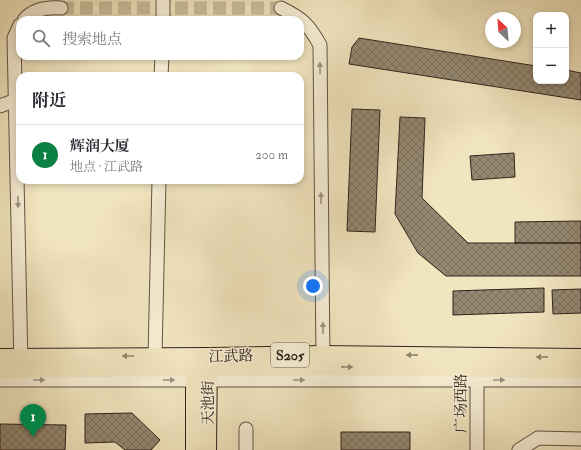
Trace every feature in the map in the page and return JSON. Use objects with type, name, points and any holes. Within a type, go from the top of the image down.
[{"type":"main road","name":"江武路","points":[[0,370],[21,363],[155,356],[201,368]]},
{"type":"main road","name":"江武路","points":[[0,357],[21,363],[201,368],[323,361],[477,368],[581,370]]},
{"type":"main road","name":"江武路","points":[[477,368],[581,358]]},
{"type":"main road","points":[[194,450],[201,368]]},
{"type":"main road","name":"天池街","points":[[201,368],[208,450]]},
{"type":"street","points":[[162,16],[163,0]]},
{"type":"street","points":[[29,16],[37,10],[49,7],[61,8]]},
{"type":"street","points":[[281,8],[298,16]]},
{"type":"street","points":[[304,22],[311,29],[320,46],[323,361]]},
{"type":"street","points":[[0,106],[16,100],[14,38],[16,34]]},
{"type":"street","points":[[161,72],[162,60]]},
{"type":"street","points":[[18,184],[21,363]]},
{"type":"street","points":[[155,356],[159,184]]},
{"type":"street","points":[[0,380],[201,368],[477,368],[581,380]]},
{"type":"street","name":"广场西路","points":[[477,368],[477,450]]},
{"type":"street","points":[[246,429],[246,450]]},
{"type":"street","points":[[519,450],[538,438],[581,439]]},
{"type":"building","points":[[359,38],[533,66],[533,84],[569,84],[569,71],[581,73],[581,100],[349,64],[352,47]]},
{"type":"building","points":[[352,109],[380,110],[375,232],[347,231]]},
{"type":"building","points":[[400,117],[425,118],[422,198],[468,243],[581,243],[581,276],[446,276],[418,253],[395,214]]},
{"type":"building","points":[[514,153],[515,177],[472,180],[470,156]]},
{"type":"building","points":[[581,221],[581,243],[515,243],[515,222]]},
{"type":"building","points":[[544,288],[544,312],[453,315],[453,291]]},
{"type":"building","points":[[581,289],[581,313],[553,314],[552,290]]},
{"type":"building","points":[[132,413],[160,440],[151,450],[125,450],[115,442],[85,443],[85,414]]},
{"type":"building","points":[[0,424],[66,425],[65,450],[0,450]]},
{"type":"building","points":[[341,432],[410,432],[410,450],[341,450]]},
{"type":"tunnel","points":[[61,8],[281,8]]},
{"type":"place","name":"辉润大厦","points":[[33,437]]}]
